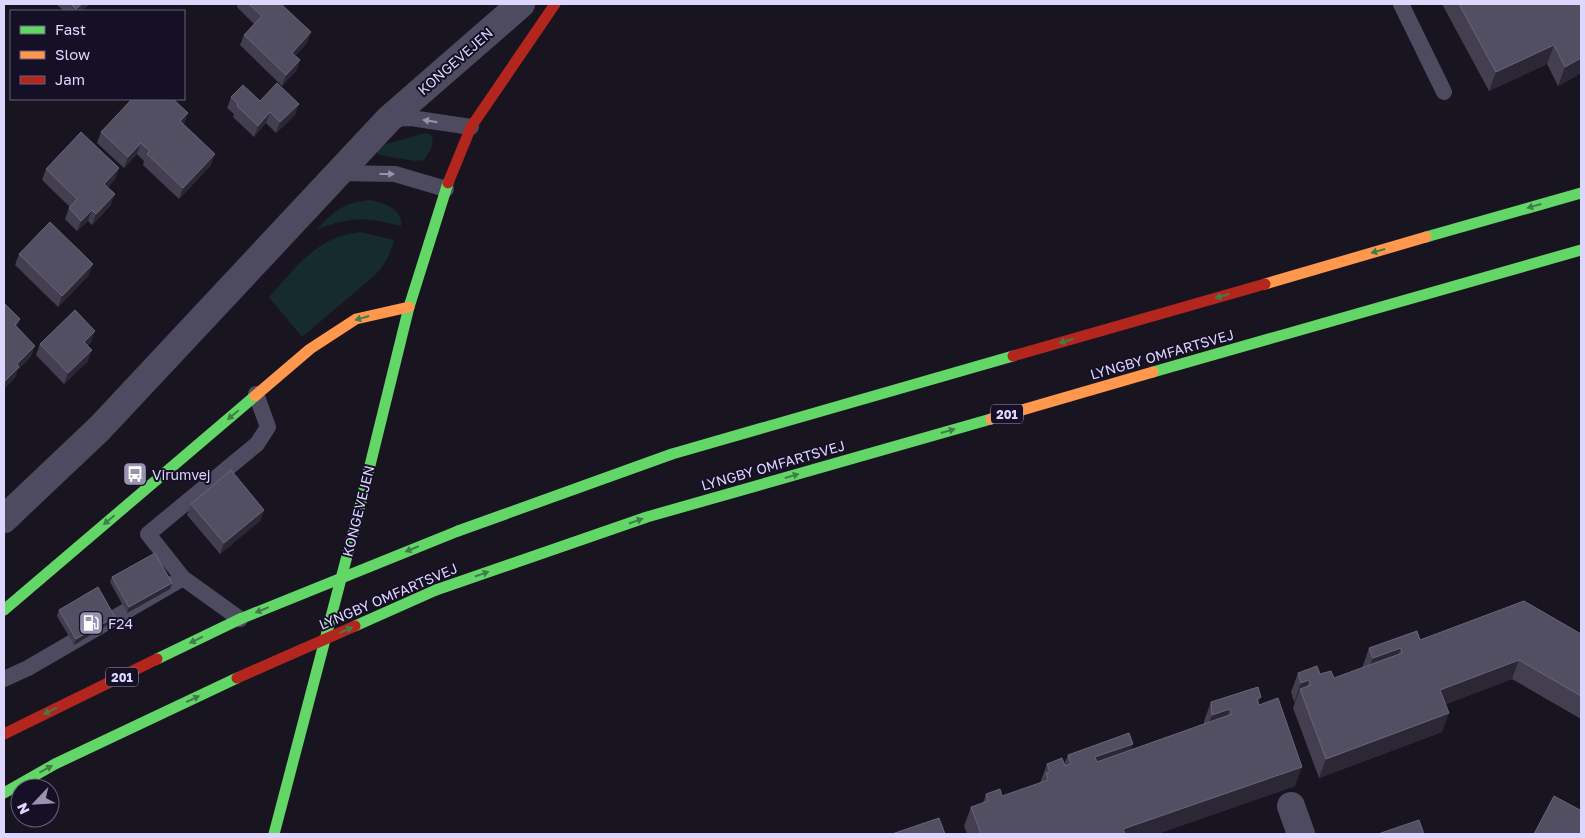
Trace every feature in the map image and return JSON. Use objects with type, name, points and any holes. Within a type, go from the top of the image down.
[{"type":"main road","name":"KONGEVEJEN","points":[[274,834],[358,514],[409,307],[446,189],[471,127],[555,4]]},
{"type":"main road","name":"201","points":[[4,734],[240,619],[458,531],[672,454],[1581,193]]},
{"type":"main road","name":"LYNGBY OMFARTSVEJ","points":[[4,793],[55,764],[237,678],[436,590],[647,517],[1581,250]]},
{"type":"main road","points":[[4,610],[310,348],[356,318],[409,307]]},
{"type":"street","name":"KONGEVEJEN","points":[[4,519],[100,428],[389,119],[522,4]]},
{"type":"street","points":[[1291,806],[1301,834]]},
{"type":"lane","points":[[1401,4],[1444,92]]},
{"type":"lane","points":[[389,119],[411,118],[471,127]]},
{"type":"lane","points":[[338,173],[395,174],[446,189]]},
{"type":"lane","points":[[240,619],[183,578],[148,534],[257,444],[268,427],[256,394]]},
{"type":"lane","points":[[4,679],[28,668],[183,578]]},
{"type":"green space","points":[[426,133],[431,135],[433,142],[424,160],[415,161],[380,155],[376,152],[379,146]]},
{"type":"green space","points":[[370,200],[387,205],[396,211],[401,220],[401,226],[377,221],[350,220],[317,229],[340,208],[360,201]]},
{"type":"green space","points":[[360,232],[394,240],[387,260],[374,276],[302,337],[269,297],[315,249],[336,238]]},
{"type":"building","points":[[71,4],[82,4],[76,9]]},
{"type":"building","points":[[249,4],[281,4],[311,32],[292,53],[300,60],[286,75],[244,35],[262,16]]},
{"type":"building","points":[[1459,4],[1581,4],[1581,58],[1565,67],[1554,45],[1496,72]]},
{"type":"building","points":[[277,83],[299,104],[280,122],[270,112],[258,126],[237,106],[238,104],[231,97],[243,85],[260,101]]},
{"type":"building","points":[[131,100],[174,100],[188,113],[180,121],[215,154],[183,188],[147,154],[150,151],[141,143],[128,157],[101,132]]},
{"type":"building","points":[[81,132],[119,168],[104,184],[115,194],[96,214],[92,210],[81,221],[69,208],[77,199],[46,169]]},
{"type":"building","points":[[50,222],[93,264],[62,296],[19,254]]},
{"type":"building","points":[[4,303],[20,319],[15,325],[35,346],[17,364],[19,367],[4,382]]},
{"type":"building","points":[[75,310],[95,331],[84,342],[92,350],[68,373],[40,344]]},
{"type":"building","points":[[231,470],[264,510],[224,543],[191,504]]},
{"type":"building","points":[[155,553],[172,583],[129,607],[112,577]]},
{"type":"building","points":[[98,587],[115,617],[76,639],[59,610]]},
{"type":"building","points":[[1524,601],[1581,634],[1581,696],[1519,660],[1440,690],[1449,713],[1326,759],[1300,689],[1311,685],[1309,680],[1301,683],[1298,673],[1317,666],[1320,674],[1331,671],[1334,678],[1402,653],[1401,648],[1373,658],[1369,648],[1417,631],[1420,640]]},
{"type":"building","points":[[1258,687],[1261,697],[1257,699],[1259,705],[1278,698],[1302,767],[1123,829],[1125,834],[981,834],[971,807],[988,801],[986,794],[1000,789],[1002,796],[1048,780],[1046,773],[1050,772],[1047,764],[1062,758],[1065,766],[1071,764],[1068,755],[1129,733],[1133,744],[1095,757],[1097,762],[1232,714],[1230,709],[1212,715],[1211,702]]},
{"type":"building","points":[[1554,796],[1580,810],[1581,807],[1581,834],[1534,834]]},
{"type":"building","points":[[939,818],[945,834],[892,834]]},
{"type":"building","points":[[1419,820],[1424,834],[1378,834]]},
{"type":"traffic: fast","points":[[274,834],[358,514],[409,307],[448,183]]},
{"type":"traffic: fast","points":[[1426,237],[1581,193]]},
{"type":"traffic: fast","points":[[1153,372],[1581,250]]},
{"type":"traffic: fast","points":[[458,531],[672,454],[1013,356]]},
{"type":"traffic: fast","points":[[4,610],[255,396]]},
{"type":"traffic: fast","points":[[436,590],[647,517],[991,419]]},
{"type":"traffic: fast","points":[[240,619],[458,531]]},
{"type":"traffic: fast","points":[[355,626],[436,590]]},
{"type":"traffic: fast","points":[[157,659],[240,619]]},
{"type":"traffic: fast","points":[[4,793],[55,764],[237,678]]},
{"type":"traffic: slow","points":[[1265,284],[1426,237]]},
{"type":"traffic: slow","points":[[255,396],[310,349],[356,319],[409,307]]},
{"type":"traffic: slow","points":[[991,419],[1153,372]]},
{"type":"traffic: jam","points":[[448,183],[471,127],[555,4]]},
{"type":"traffic: jam","points":[[1013,356],[1265,284]]},
{"type":"traffic: jam","points":[[237,678],[355,626]]},
{"type":"traffic: jam","points":[[4,734],[157,659]]},
{"type":"place","name":"Virumvej","points":[[135,474]]},
{"type":"place","name":"F24","points":[[91,623]]}]
